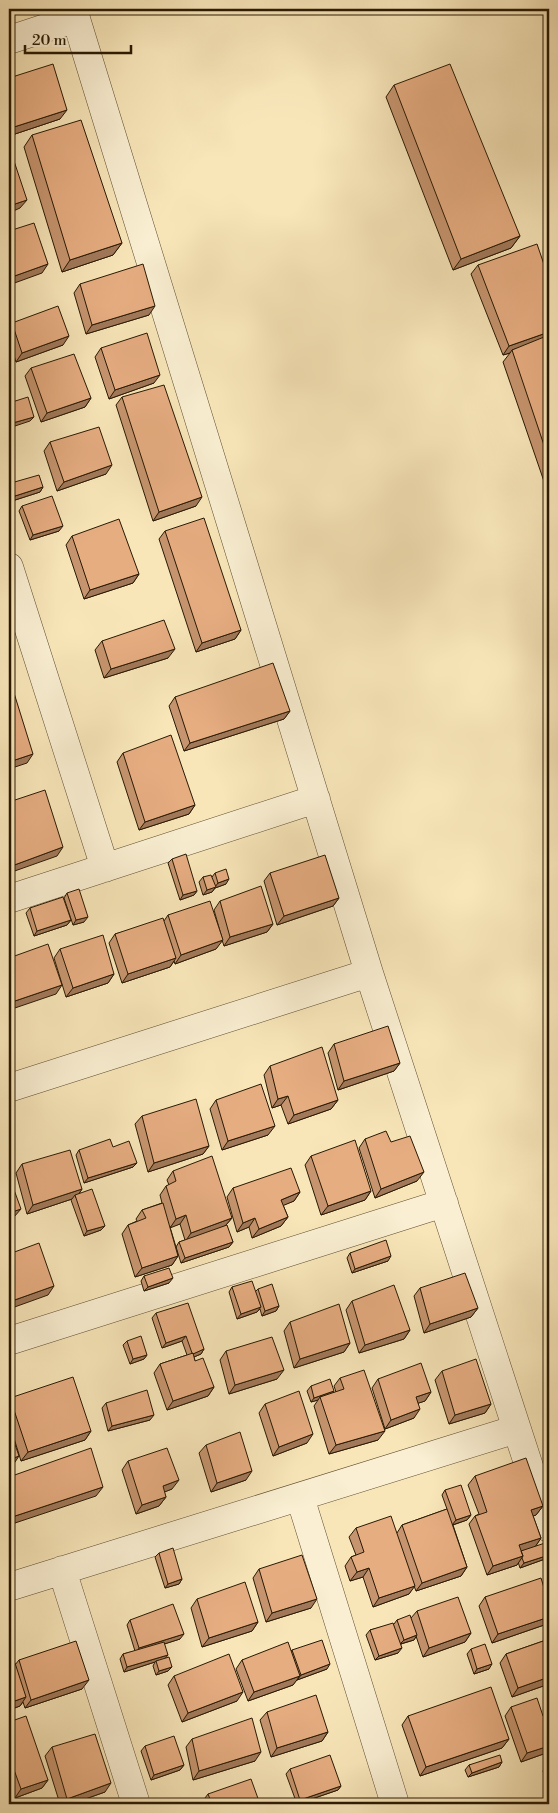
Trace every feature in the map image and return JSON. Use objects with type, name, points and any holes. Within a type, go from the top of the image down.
[{"type":"street","points":[[9,40],[75,14],[369,973],[549,1528]]},
{"type":"street","points":[[9,567],[105,868]]},
{"type":"street","points":[[9,899],[316,799]]},
{"type":"street","points":[[9,1088],[369,973]]},
{"type":"street","points":[[9,1341],[444,1203]]},
{"type":"street","points":[[9,1587],[517,1429]]},
{"type":"street","points":[[300,1497],[395,1804]]},
{"type":"street","points":[[62,1570],[136,1804]]},
{"type":"building","points":[[53,64],[67,110],[14,127],[9,107],[9,78]]},
{"type":"building","points":[[450,64],[520,236],[461,259],[394,85]]},
{"type":"building","points":[[81,120],[122,243],[70,260],[32,135]]},
{"type":"building","points":[[14,161],[27,200],[9,206],[9,163]]},
{"type":"building","points":[[34,223],[48,264],[9,278],[9,231]]},
{"type":"building","points":[[537,244],[549,279],[549,332],[509,346],[478,265]]},
{"type":"building","points":[[143,264],[155,306],[92,325],[80,284]]},
{"type":"building","points":[[58,306],[69,336],[22,353],[12,323]]},
{"type":"building","points":[[147,333],[160,375],[115,390],[101,348]]},
{"type":"building","points":[[549,335],[549,460],[512,350]]},
{"type":"building","points":[[74,354],[91,398],[47,413],[31,368]]},
{"type":"building","points":[[164,385],[202,497],[159,512],[122,397]]},
{"type":"building","points":[[28,397],[34,417],[9,424],[9,403]]},
{"type":"building","points":[[99,427],[112,465],[64,482],[50,442]]},
{"type":"building","points":[[39,475],[43,487],[15,496],[11,483]]},
{"type":"building","points":[[52,496],[63,526],[33,535],[22,506]]},
{"type":"building","points":[[204,518],[241,630],[202,643],[165,531]]},
{"type":"building","points":[[119,519],[139,574],[90,590],[72,536]]},
{"type":"building","points":[[164,620],[175,649],[111,669],[102,641]]},
{"type":"building","points":[[273,663],[290,711],[190,743],[175,697]]},
{"type":"building","points":[[14,693],[33,754],[9,762],[9,695]]},
{"type":"building","points":[[171,735],[195,805],[145,822],[123,753]]},
{"type":"building","points":[[45,790],[63,847],[9,867],[9,802]]},
{"type":"building","points":[[186,854],[197,891],[183,895],[172,859]]},
{"type":"building","points":[[325,855],[339,898],[284,916],[270,873]]},
{"type":"building","points":[[226,869],[229,879],[218,883],[215,873]]},
{"type":"building","points":[[211,875],[216,887],[207,890],[203,877]]},
{"type":"building","points":[[261,886],[273,924],[230,937],[220,901]]},
{"type":"building","points":[[79,889],[88,917],[76,920],[67,893]]},
{"type":"building","points":[[63,897],[71,920],[37,931],[30,908]]},
{"type":"building","points":[[210,901],[223,940],[181,955],[168,915]]},
{"type":"building","points":[[163,918],[176,958],[128,974],[115,934]]},
{"type":"building","points":[[103,935],[114,974],[73,988],[60,949]]},
{"type":"building","points":[[48,944],[62,985],[9,1003],[9,958]]},
{"type":"building","points":[[388,1026],[400,1063],[344,1081],[334,1044]]},
{"type":"building","points":[[322,1047],[338,1100],[294,1115],[288,1096],[278,1099],[270,1066]]},
{"type":"building","points":[[261,1084],[275,1126],[228,1141],[216,1100]]},
{"type":"building","points":[[196,1099],[209,1146],[154,1163],[142,1116]]},
{"type":"building","points":[[386,1131],[391,1142],[410,1136],[424,1172],[381,1189],[365,1139]]},
{"type":"building","points":[[110,1139],[113,1147],[129,1141],[137,1163],[88,1178],[79,1150]]},
{"type":"building","points":[[355,1140],[371,1191],[328,1206],[311,1156]]},
{"type":"building","points":[[70,1150],[82,1189],[33,1205],[22,1164]]},
{"type":"building","points":[[212,1156],[232,1218],[191,1233],[186,1215],[176,1219],[166,1186],[176,1181],[173,1171]]},
{"type":"building","points":[[291,1168],[300,1192],[281,1200],[288,1217],[259,1229],[255,1218],[243,1223],[233,1188]]},
{"type":"building","points":[[9,1176],[21,1209],[9,1213]]},
{"type":"building","points":[[92,1189],[105,1226],[87,1231],[75,1195]]},
{"type":"building","points":[[163,1203],[178,1256],[142,1268],[128,1225],[146,1218],[142,1210]]},
{"type":"building","points":[[227,1225],[233,1242],[185,1258],[179,1242]]},
{"type":"building","points":[[386,1240],[391,1256],[355,1269],[350,1253]]},
{"type":"building","points":[[39,1243],[54,1286],[9,1302],[9,1254]]},
{"type":"building","points":[[169,1268],[173,1278],[148,1287],[144,1276]]},
{"type":"building","points":[[465,1273],[478,1308],[430,1324],[420,1288]]},
{"type":"building","points":[[252,1281],[261,1307],[241,1314],[232,1287]]},
{"type":"building","points":[[272,1284],[279,1306],[265,1311],[258,1289]]},
{"type":"building","points":[[394,1285],[410,1330],[365,1345],[352,1301]]},
{"type":"building","points":[[188,1303],[204,1349],[193,1354],[186,1336],[166,1343],[156,1313]]},
{"type":"building","points":[[339,1304],[350,1343],[300,1359],[290,1322]]},
{"type":"building","points":[[141,1336],[147,1355],[133,1359],[127,1341]]},
{"type":"building","points":[[272,1337],[284,1370],[235,1385],[226,1351]]},
{"type":"building","points":[[193,1353],[195,1361],[203,1358],[214,1387],[173,1401],[160,1364]]},
{"type":"building","points":[[476,1359],[491,1404],[455,1415],[442,1371]]},
{"type":"building","points":[[421,1363],[431,1392],[416,1397],[420,1409],[391,1420],[378,1379]]},
{"type":"building","points":[[364,1370],[385,1431],[336,1445],[320,1397],[344,1389],[340,1378]]},
{"type":"building","points":[[73,1377],[91,1431],[28,1452],[10,1398]]},
{"type":"building","points":[[330,1379],[334,1391],[314,1398],[311,1386]]},
{"type":"building","points":[[147,1390],[154,1415],[112,1426],[106,1403]]},
{"type":"building","points":[[299,1391],[313,1434],[279,1447],[265,1404]]},
{"type":"building","points":[[9,1427],[19,1456],[9,1460]]},
{"type":"building","points":[[240,1432],[252,1471],[217,1483],[206,1445]]},
{"type":"building","points":[[91,1448],[103,1487],[9,1518],[9,1477]]},
{"type":"building","points":[[167,1448],[179,1480],[163,1486],[166,1497],[142,1505],[128,1461]]},
{"type":"building","points":[[526,1458],[543,1506],[531,1510],[541,1538],[519,1545],[523,1556],[493,1566],[475,1516],[487,1512],[475,1476]]},
{"type":"building","points":[[461,1485],[471,1515],[456,1520],[445,1490]]},
{"type":"building","points":[[447,1509],[467,1567],[422,1583],[402,1525]]},
{"type":"building","points":[[391,1516],[415,1586],[379,1598],[369,1568],[357,1572],[351,1557],[364,1552],[356,1528]]},
{"type":"building","points":[[545,1543],[549,1555],[524,1563],[521,1551]]},
{"type":"building","points":[[173,1548],[182,1579],[168,1584],[159,1553]]},
{"type":"building","points":[[302,1555],[317,1599],[272,1613],[259,1569]]},
{"type":"building","points":[[541,1578],[549,1604],[549,1617],[498,1634],[485,1597]]},
{"type":"building","points":[[245,1582],[258,1622],[209,1638],[197,1599]]},
{"type":"building","points":[[458,1597],[471,1633],[429,1648],[417,1611]]},
{"type":"building","points":[[173,1604],[184,1634],[139,1648],[130,1620]]},
{"type":"building","points":[[410,1615],[417,1635],[404,1640],[397,1620]]},
{"type":"building","points":[[393,1623],[402,1648],[379,1656],[370,1630]]},
{"type":"building","points":[[549,1639],[549,1677],[518,1688],[506,1654]]},
{"type":"building","points":[[322,1640],[330,1664],[301,1675],[292,1650]]},
{"type":"building","points":[[76,1641],[89,1680],[31,1700],[19,1660]]},
{"type":"building","points":[[164,1642],[168,1655],[127,1667],[123,1654]]},
{"type":"building","points":[[288,1642],[300,1676],[254,1692],[242,1660]]},
{"type":"building","points":[[485,1644],[492,1664],[477,1669],[471,1649]]},
{"type":"building","points":[[229,1654],[243,1692],[188,1713],[174,1676]]},
{"type":"building","points":[[169,1657],[172,1667],[159,1671],[156,1661]]},
{"type":"building","points":[[15,1663],[26,1697],[9,1703],[9,1665]]},
{"type":"building","points":[[491,1687],[509,1739],[426,1767],[408,1716]]},
{"type":"building","points":[[316,1695],[328,1732],[277,1748],[267,1712]]},
{"type":"building","points":[[537,1698],[543,1716],[549,1713],[549,1746],[527,1753],[511,1707]]},
{"type":"building","points":[[26,1716],[48,1780],[21,1789],[9,1756],[9,1722]]},
{"type":"building","points":[[252,1718],[261,1752],[199,1771],[192,1739]]},
{"type":"building","points":[[95,1734],[111,1783],[67,1799],[52,1747]]},
{"type":"building","points":[[174,1736],[184,1765],[154,1775],[145,1746]]},
{"type":"building","points":[[330,1755],[341,1786],[300,1800],[290,1769]]},
{"type":"building","points":[[500,1755],[502,1762],[472,1773],[469,1765]]},
{"type":"building","points":[[251,1779],[260,1804],[212,1804],[208,1794]]}]
